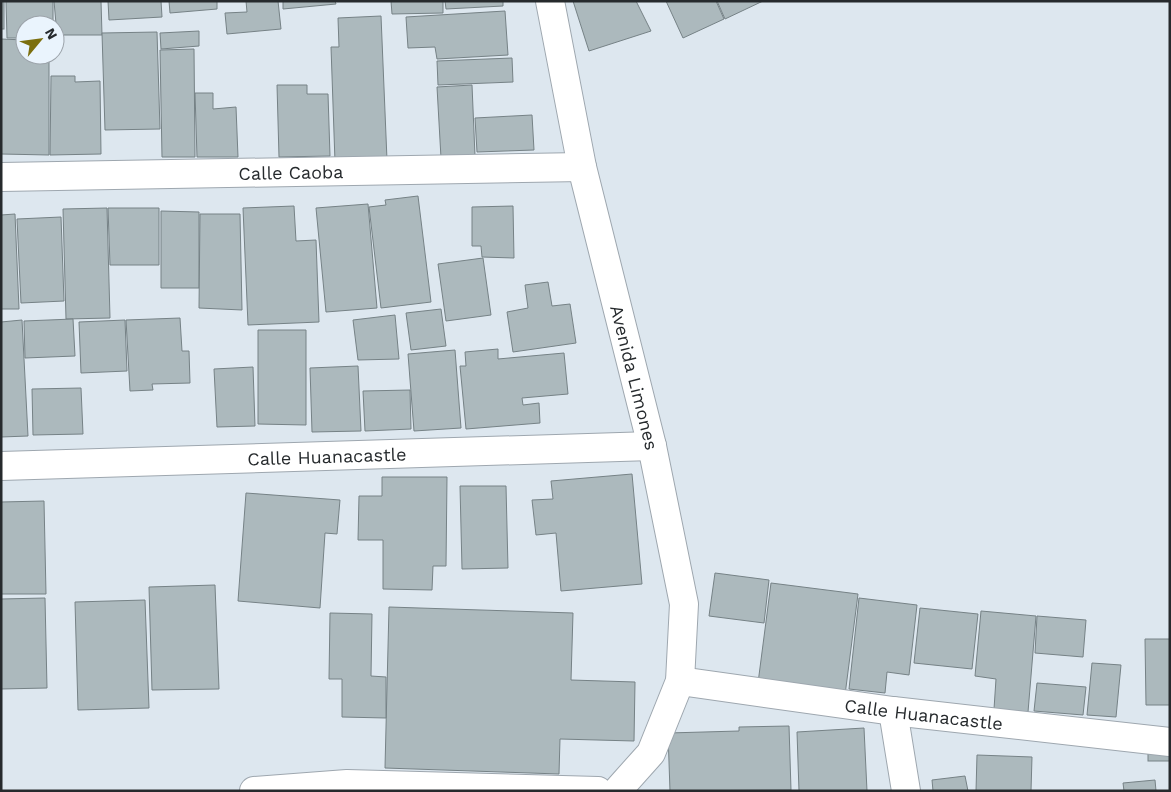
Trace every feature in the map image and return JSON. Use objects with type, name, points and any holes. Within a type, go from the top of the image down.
[{"type":"street","name":"Avenida Limones","points":[[550,1],[582,167],[652,446],[684,604],[680,681],[651,753],[617,791]]},
{"type":"street","name":"Calle Caoba","points":[[1,177],[582,167]]},
{"type":"street","name":"Calle Huanacastle","points":[[1,466],[652,446]]},
{"type":"street","name":"Calle Huanacastle","points":[[680,681],[893,711],[1170,742]]},
{"type":"street","points":[[893,711],[906,791]]},
{"type":"street","points":[[254,791],[347,787],[598,791]]},
{"type":"building","points":[[1,1],[4,1],[4,29],[1,29]]},
{"type":"building","points":[[6,1],[53,1],[53,15],[15,15],[15,38],[7,38]]},
{"type":"building","points":[[54,1],[101,1],[102,35],[65,35],[65,15],[55,15]]},
{"type":"building","points":[[108,1],[161,1],[162,17],[109,20]]},
{"type":"building","points":[[169,1],[217,1],[217,9],[170,13]]},
{"type":"building","points":[[246,1],[278,1],[281,29],[227,34],[225,13],[247,12]]},
{"type":"building","points":[[283,1],[335,1],[336,4],[283,9]]},
{"type":"building","points":[[391,1],[443,1],[443,13],[392,14]]},
{"type":"building","points":[[445,1],[503,1],[503,6],[446,9]]},
{"type":"building","points":[[573,1],[636,1],[651,31],[589,51]]},
{"type":"building","points":[[666,1],[716,1],[724,19],[683,38]]},
{"type":"building","points":[[717,1],[763,1],[725,19]]},
{"type":"building","points":[[505,11],[508,55],[437,59],[435,47],[408,48],[406,17]]},
{"type":"building","points":[[381,16],[387,160],[335,162],[331,47],[339,47],[338,18]]},
{"type":"building","points":[[199,31],[199,46],[161,49],[160,33]]},
{"type":"building","points":[[157,32],[160,129],[105,130],[102,33]]},
{"type":"building","points":[[1,39],[15,40],[15,65],[49,65],[49,155],[1,154]]},
{"type":"building","points":[[194,49],[195,157],[162,157],[160,50]]},
{"type":"building","points":[[512,58],[513,82],[438,85],[437,61]]},
{"type":"building","points":[[51,76],[75,76],[75,82],[100,81],[101,154],[50,155]]},
{"type":"building","points":[[277,85],[307,85],[307,94],[328,94],[330,156],[279,157]]},
{"type":"building","points":[[472,85],[475,156],[441,158],[437,87]]},
{"type":"building","points":[[195,93],[213,93],[213,109],[236,107],[238,157],[197,157]]},
{"type":"building","points":[[532,115],[534,150],[477,152],[475,118]]},
{"type":"building","points":[[418,196],[431,302],[381,308],[369,207],[386,205],[385,200]]},
{"type":"building","points":[[368,204],[377,308],[326,312],[316,208]]},
{"type":"building","points":[[294,206],[296,241],[316,240],[319,322],[248,325],[243,208]]},
{"type":"building","points":[[513,206],[514,258],[482,257],[481,246],[472,246],[472,207]]},
{"type":"building","points":[[107,208],[110,318],[66,319],[63,209]]},
{"type":"building","points":[[108,208],[159,208],[159,265],[110,265]]},
{"type":"building","points":[[161,211],[199,212],[199,288],[161,288]]},
{"type":"building","points":[[15,214],[19,309],[1,309],[1,215]]},
{"type":"building","points":[[200,214],[240,214],[242,310],[199,308]]},
{"type":"building","points":[[61,217],[64,301],[21,303],[17,219]]},
{"type":"building","points":[[483,258],[491,315],[446,321],[438,264]]},
{"type":"building","points":[[548,282],[552,306],[570,304],[576,343],[513,352],[507,312],[528,308],[525,285]]},
{"type":"building","points":[[441,309],[446,346],[411,350],[406,313]]},
{"type":"building","points":[[395,315],[399,359],[358,360],[353,320]]},
{"type":"building","points":[[180,318],[182,351],[189,351],[190,383],[152,384],[153,390],[130,391],[126,320]]},
{"type":"building","points":[[73,319],[75,356],[25,358],[24,321]]},
{"type":"building","points":[[22,320],[28,436],[1,437],[1,322]]},
{"type":"building","points":[[125,320],[127,371],[81,373],[79,322]]},
{"type":"building","points":[[258,330],[306,330],[306,425],[258,424]]},
{"type":"building","points":[[498,349],[498,359],[564,353],[568,394],[522,398],[523,405],[539,403],[540,423],[466,429],[460,366],[466,366],[465,352]]},
{"type":"building","points":[[455,350],[461,428],[414,431],[408,354]]},
{"type":"building","points":[[358,366],[361,431],[312,432],[310,368]]},
{"type":"building","points":[[253,367],[255,426],[217,427],[214,369]]},
{"type":"building","points":[[81,388],[83,434],[33,435],[32,389]]},
{"type":"building","points":[[410,390],[411,429],[365,431],[363,391]]},
{"type":"building","points":[[632,474],[642,584],[561,591],[556,533],[536,535],[532,500],[553,499],[551,481]]},
{"type":"building","points":[[382,477],[447,477],[446,566],[433,566],[432,590],[383,589],[383,540],[358,540],[359,496],[382,496]]},
{"type":"building","points":[[460,486],[506,486],[508,568],[462,569]]},
{"type":"building","points":[[246,493],[340,500],[337,534],[325,533],[320,608],[238,601]]},
{"type":"building","points":[[44,501],[46,594],[1,594],[1,502]]},
{"type":"building","points":[[715,573],[769,580],[764,623],[709,616]]},
{"type":"building","points":[[771,583],[858,594],[845,695],[758,683]]},
{"type":"building","points":[[215,585],[219,689],[152,690],[149,587]]},
{"type":"building","points":[[45,598],[47,688],[1,689],[1,599]]},
{"type":"building","points":[[859,598],[917,605],[909,675],[887,672],[885,693],[849,689]]},
{"type":"building","points":[[145,600],[149,708],[78,710],[75,602]]},
{"type":"building","points":[[389,607],[573,613],[571,680],[635,682],[634,741],[560,739],[559,774],[385,768]]},
{"type":"building","points":[[920,608],[978,614],[972,669],[914,663]]},
{"type":"building","points":[[981,611],[1036,616],[1028,712],[994,709],[996,679],[975,676]]},
{"type":"building","points":[[330,613],[372,614],[371,676],[386,677],[386,718],[342,717],[342,679],[329,679]]},
{"type":"building","points":[[1037,616],[1086,620],[1083,657],[1035,653]]},
{"type":"building","points":[[1145,639],[1170,639],[1170,705],[1146,705]]},
{"type":"building","points":[[1092,663],[1121,665],[1116,717],[1087,715]]},
{"type":"building","points":[[1037,683],[1086,687],[1083,715],[1034,711]]},
{"type":"building","points":[[789,726],[791,790],[670,791],[668,733],[739,731],[739,727]]},
{"type":"building","points":[[864,728],[867,791],[799,791],[797,732]]},
{"type":"building","points":[[1148,750],[1170,750],[1170,761],[1148,761]]},
{"type":"building","points":[[977,755],[1032,757],[1031,791],[976,791]]},
{"type":"building","points":[[965,776],[968,791],[933,791],[932,780]]},
{"type":"building","points":[[1155,780],[1156,791],[1124,791],[1123,783]]}]
